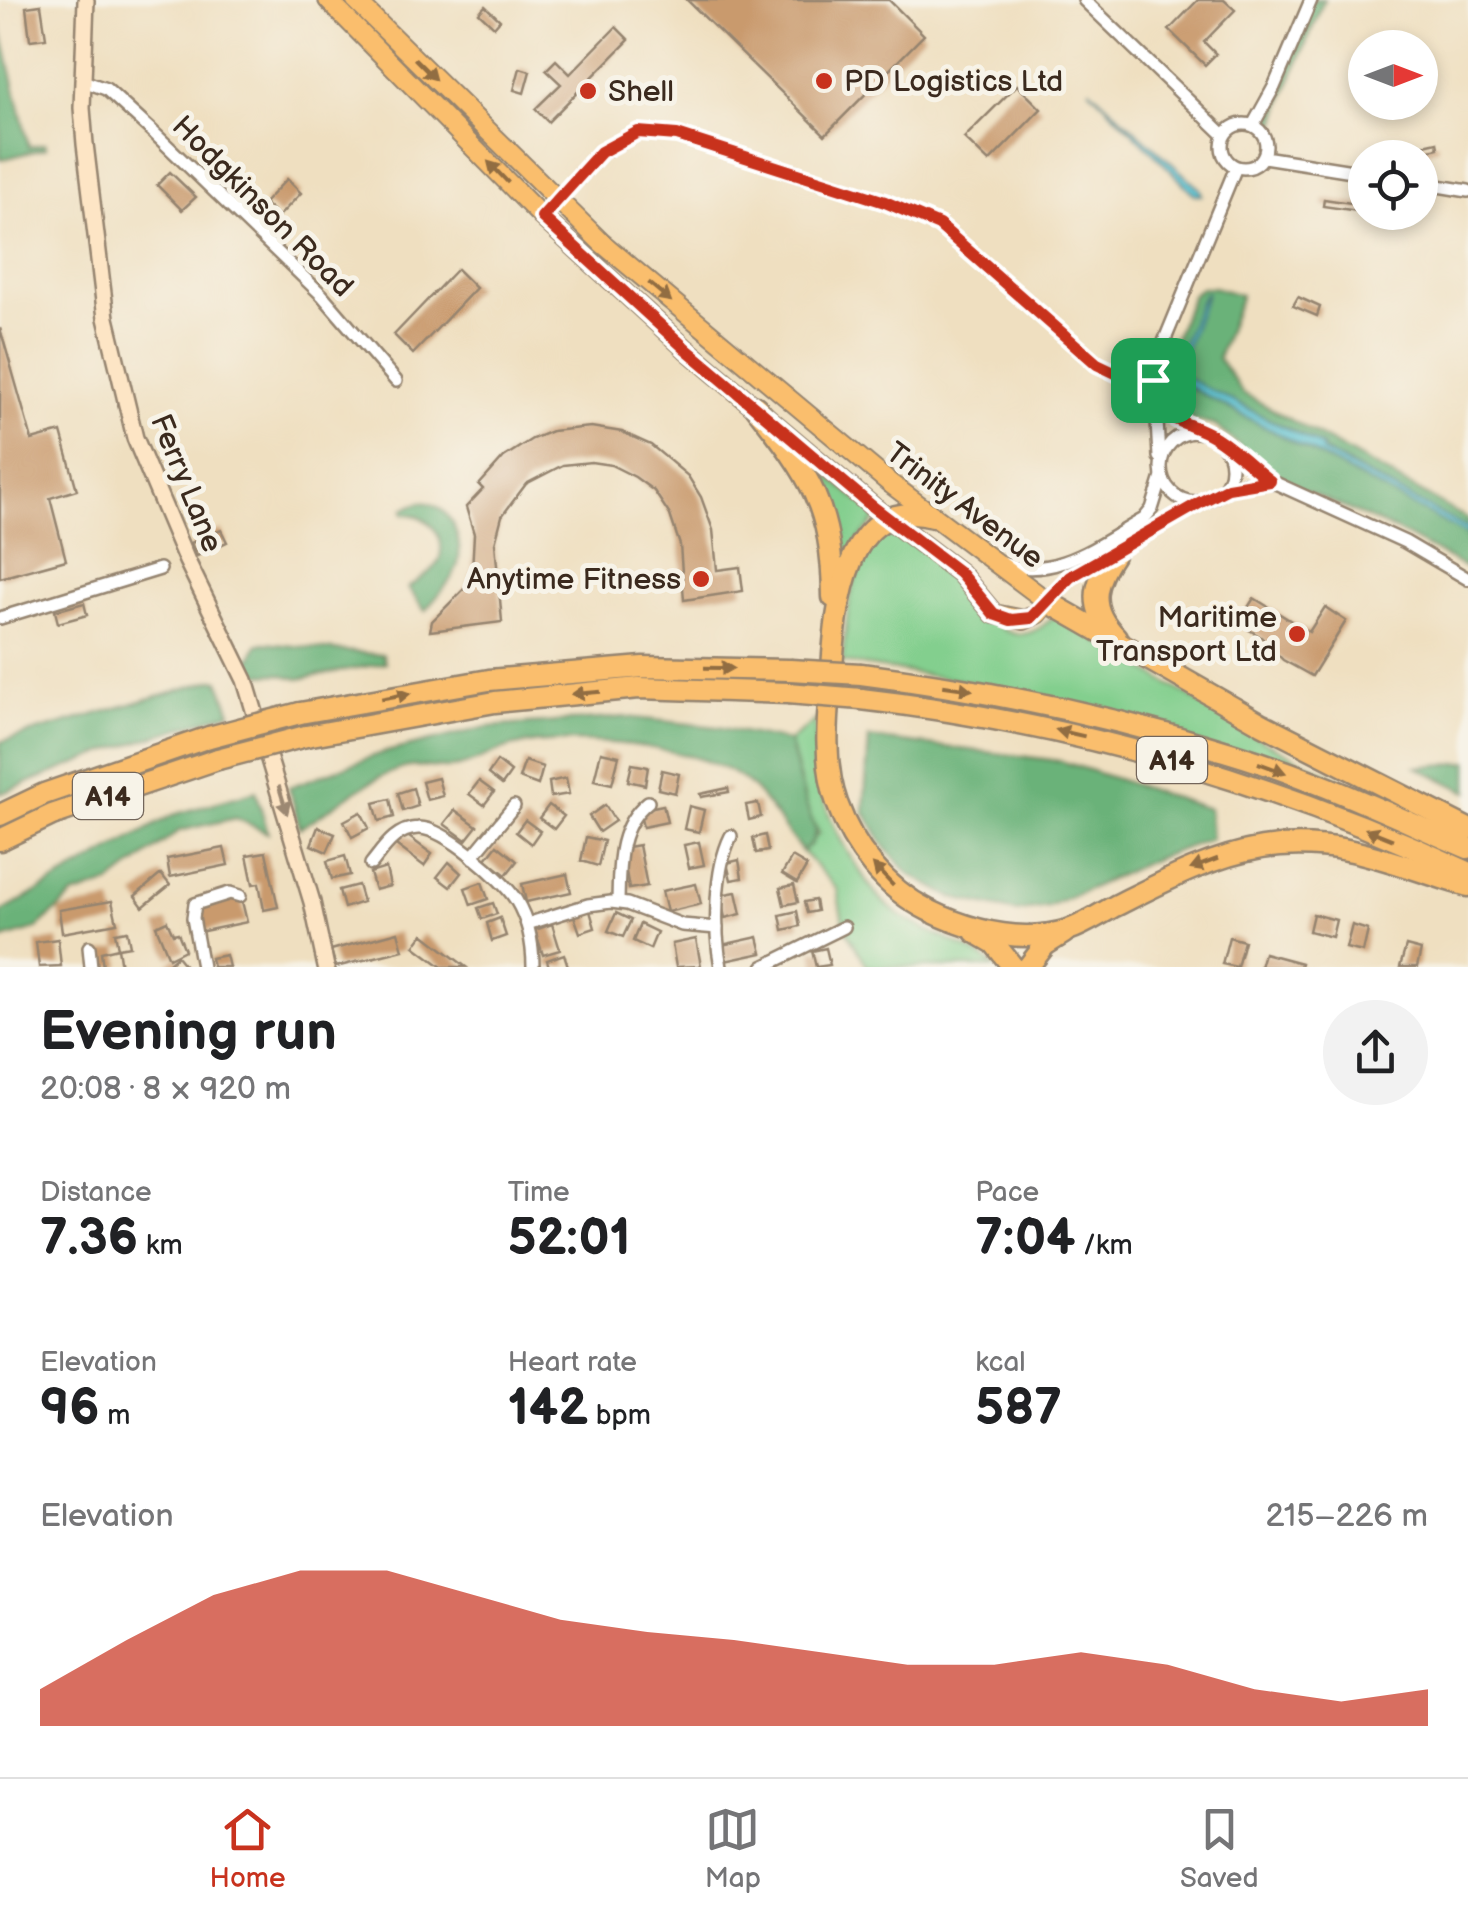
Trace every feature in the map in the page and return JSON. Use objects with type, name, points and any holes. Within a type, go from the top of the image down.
[{"type":"highway","points":[[756,407],[797,460],[820,506],[833,575],[828,746],[836,800],[845,822],[865,856],[902,894],[994,943],[1012,967]]},
{"type":"highway","points":[[834,638],[843,582],[854,553],[868,534],[890,518],[916,514],[932,517]]},
{"type":"highway","points":[[1113,554],[1099,576],[1096,601],[1110,631],[1122,644]]},
{"type":"highway","points":[[1048,602],[1262,724],[1468,829]]},
{"type":"highway","name":"A14","points":[[0,815],[44,794],[210,737],[300,713],[489,680],[643,666],[862,674],[996,694],[1120,720],[1238,754],[1468,848]]},
{"type":"highway","name":"A14","points":[[0,840],[52,815],[218,758],[306,736],[495,702],[639,688],[861,698],[1014,720],[1192,765],[1294,799],[1468,872]]},
{"type":"highway","points":[[1028,967],[1045,945],[1070,930],[1200,864],[1266,848],[1327,846],[1355,850],[1468,886]]},
{"type":"highway","points":[[965,926],[1024,936],[1070,930]]},
{"type":"main road","name":"Trinity Avenue","points":[[328,0],[542,217],[686,349],[960,573],[994,614],[1024,620],[1038,614],[1048,602],[932,517],[602,243],[356,0]]},
{"type":"street","name":"Ferry Lane","points":[[86,0],[85,144],[106,318],[135,438],[186,561],[246,680],[312,902],[326,967]]},
{"type":"street","points":[[1084,0],[1224,135]]},
{"type":"street","points":[[1253,125],[1312,0]]},
{"type":"street","name":"Hodgkinson Road","points":[[83,81],[106,89],[153,132],[322,295],[396,381]]},
{"type":"street","points":[[1236,124],[1253,125],[1266,138],[1264,156],[1252,167],[1236,167],[1223,154],[1224,135],[1236,124]]},
{"type":"street","points":[[542,217],[601,152],[638,132],[677,135],[885,202],[939,225],[1097,364],[1118,374],[1153,380]]},
{"type":"street","points":[[1264,156],[1348,171]]},
{"type":"street","points":[[1201,502],[1172,494],[1161,472],[1153,380],[1159,354],[1236,167]]},
{"type":"street","points":[[1438,186],[1468,191]]},
{"type":"street","points":[[1156,402],[1185,426],[1208,433],[1270,481],[1405,542],[1468,578]]},
{"type":"street","points":[[994,560],[1032,570],[1064,564],[1144,519],[1152,509],[1168,445],[1186,432],[1198,431]]},
{"type":"street","points":[[1215,497],[1231,473],[1224,445]]},
{"type":"street","points":[[1048,602],[1070,577],[1201,502],[1228,488],[1270,481]]},
{"type":"street","points":[[0,618],[160,569]]},
{"type":"street","points":[[618,902],[623,838],[635,813],[648,802]]},
{"type":"street","points":[[472,858],[514,806]]},
{"type":"street","points":[[371,864],[393,837],[421,827],[439,833],[508,888],[527,924],[533,967]]},
{"type":"street","points":[[721,967],[716,928],[724,856],[731,836]]},
{"type":"street","points":[[202,967],[192,918],[194,904],[230,893],[240,896]]},
{"type":"street","points":[[527,924],[588,905],[618,902],[682,925],[716,928]]},
{"type":"street","points":[[762,967],[844,928]]},
{"type":"street","points":[[88,947],[91,967]]},
{"type":"green space","points":[[1310,0],[1324,0],[1273,133],[1271,105],[1276,87]]},
{"type":"green space","points":[[0,25],[29,147],[45,144],[46,148],[0,160]]},
{"type":"green space","points":[[1213,287],[1241,295],[1218,358],[1243,393],[1468,519],[1468,526],[1322,450],[1323,446],[1176,373],[1206,292],[1170,377],[1468,535],[1468,569],[1395,530],[1276,478],[1216,426],[1187,418],[1174,408],[1164,378],[1167,357],[1192,295],[1201,288]]},
{"type":"green space","points":[[823,472],[878,516],[846,556],[842,554]]},
{"type":"green space","points":[[421,502],[441,509],[448,517],[459,550],[459,562],[452,577],[425,611],[408,588],[437,564],[440,543],[427,522],[404,514],[403,509]]},
{"type":"green space","points":[[893,527],[947,569],[987,615],[1010,633],[1038,629],[1055,615],[1263,741],[1402,811],[970,682],[842,662],[849,606],[859,569],[878,538]]},
{"type":"green space","points":[[257,645],[383,655],[385,663],[299,679],[279,674],[252,675],[248,659]]},
{"type":"green space","points":[[219,680],[231,712],[103,753],[0,794],[0,742]]},
{"type":"green space","points":[[626,717],[717,727],[789,741],[816,831],[811,844],[802,851],[757,792],[717,765],[630,745],[566,741],[508,748],[458,767],[406,768],[372,781],[300,828],[289,787],[382,753],[487,727]]},
{"type":"green space","points":[[816,720],[817,762],[824,800],[848,853],[871,888],[907,920],[972,951],[995,967],[868,967],[844,927],[837,889],[802,851],[819,833],[809,815],[789,741]]},
{"type":"green space","points":[[869,738],[1061,761],[1209,809],[1211,839],[1157,858],[1049,907],[1016,912],[953,898],[909,874],[885,847],[864,811]]},
{"type":"green space","points":[[1468,762],[1468,792],[1417,767]]},
{"type":"green space","points":[[256,791],[268,833],[236,818],[179,831],[111,883],[73,896],[36,929],[0,940],[0,913],[173,815]]},
{"type":"water","points":[[1089,88],[1200,189],[1202,195],[1195,195]]},
{"type":"water","points":[[1207,291],[1177,373],[1468,526],[1468,535],[1170,376]]},
{"type":"building","name":"PD Logistics Ltd","points":[[687,0],[889,0],[924,35],[825,135]]},
{"type":"building","points":[[1198,0],[1224,0],[1235,10],[1204,42],[1216,54],[1205,65],[1169,30]]},
{"type":"building","points":[[41,5],[46,38],[30,40],[26,7]]},
{"type":"building","points":[[485,6],[500,20],[494,27],[479,13]]},
{"type":"building","points":[[616,27],[629,40],[548,122],[535,109],[561,84],[546,70],[556,60],[570,74]]},
{"type":"building","points":[[520,68],[530,71],[524,93],[514,90]]},
{"type":"building","points":[[1017,85],[1041,109],[989,162],[964,138]]},
{"type":"building","points":[[170,172],[196,197],[182,210],[157,185]]},
{"type":"building","points":[[287,179],[301,193],[279,216],[264,203]]},
{"type":"building","points":[[1324,199],[1348,203],[1348,210],[1323,206]]},
{"type":"building","points":[[457,269],[476,288],[413,354],[394,335]]},
{"type":"building","points":[[1298,297],[1320,307],[1317,316],[1293,306]]},
{"type":"building","points":[[0,328],[32,440],[61,432],[77,490],[50,498],[66,560],[0,578]]},
{"type":"building","points":[[591,427],[622,432],[651,445],[688,476],[713,530],[717,570],[740,567],[743,591],[684,600],[680,545],[670,515],[654,491],[611,465],[563,465],[526,484],[502,516],[495,543],[502,622],[430,631],[432,621],[466,587],[472,571],[474,534],[466,507],[483,489],[479,485],[504,457],[532,439],[552,431]]},
{"type":"building","points":[[221,530],[227,542],[197,556],[191,543]]},
{"type":"building","name":"Maritime Transport Ltd","points":[[1254,598],[1309,632],[1325,607],[1346,621],[1312,676],[1283,660],[1261,637],[1238,623]]},
{"type":"building","points":[[84,603],[87,615],[58,623],[55,611]]},
{"type":"building","points":[[601,752],[619,756],[612,784],[594,780]]},
{"type":"building","points":[[497,761],[511,772],[502,785],[488,774]]},
{"type":"building","points":[[525,761],[543,767],[538,785],[519,778]]},
{"type":"building","points":[[632,764],[648,767],[645,785],[628,781]]},
{"type":"building","points":[[662,770],[679,774],[675,793],[658,789]]},
{"type":"building","points":[[438,778],[443,796],[427,800],[422,782]]},
{"type":"building","points":[[566,778],[569,794],[551,797],[549,782]]},
{"type":"building","points":[[479,781],[494,792],[484,805],[469,794]]},
{"type":"building","points":[[413,788],[418,806],[403,811],[398,793]]},
{"type":"building","points":[[728,788],[729,792],[701,797],[700,794]]},
{"type":"building","points":[[390,799],[394,817],[379,821],[374,803]]},
{"type":"building","points":[[758,803],[761,817],[749,820],[746,805]]},
{"type":"building","points":[[549,805],[564,816],[554,829],[539,818]]},
{"type":"building","points":[[605,805],[615,821],[599,832],[589,816]]},
{"type":"building","points":[[663,805],[667,822],[643,827],[639,810]]},
{"type":"building","points":[[689,806],[704,810],[699,832],[684,829]]},
{"type":"building","points":[[455,810],[477,826],[466,840],[444,824]]},
{"type":"building","points":[[361,812],[369,828],[352,837],[344,821]]},
{"type":"building","points":[[525,820],[540,831],[531,844],[516,832]]},
{"type":"building","points":[[318,827],[335,834],[327,852],[311,845]]},
{"type":"building","points":[[405,834],[432,854],[424,866],[396,845]]},
{"type":"building","points":[[765,835],[768,851],[756,853],[753,838]]},
{"type":"building","points":[[586,837],[604,841],[598,866],[581,861]]},
{"type":"building","points":[[699,842],[704,865],[689,868],[684,845]]},
{"type":"building","points":[[497,845],[517,861],[506,875],[486,859]]},
{"type":"building","points":[[639,845],[647,886],[629,889],[622,848]]},
{"type":"building","points":[[224,848],[228,865],[170,877],[167,859]]},
{"type":"building","points":[[266,852],[278,907],[264,910],[259,883],[253,884],[247,855]]},
{"type":"building","points":[[345,856],[350,875],[332,879],[327,861]]},
{"type":"building","points":[[792,857],[807,866],[797,883],[782,874]]},
{"type":"building","points":[[739,860],[742,878],[731,880],[727,863]]},
{"type":"building","points":[[449,862],[461,873],[450,887],[437,877]]},
{"type":"building","points":[[386,868],[390,886],[375,890],[370,873]]},
{"type":"building","points":[[161,874],[170,885],[143,907],[135,896]]},
{"type":"building","points":[[567,874],[571,892],[526,902],[522,884]]},
{"type":"building","points":[[482,882],[488,899],[471,905],[465,888]]},
{"type":"building","points":[[696,884],[701,904],[667,912],[662,891]]},
{"type":"building","points":[[358,885],[363,902],[344,908],[339,890]]},
{"type":"building","points":[[794,885],[798,902],[784,905],[780,888]]},
{"type":"building","points":[[736,892],[741,914],[725,918],[720,895]]},
{"type":"building","points":[[241,897],[247,922],[199,932],[193,907]]},
{"type":"building","points":[[815,900],[817,911],[807,913],[804,902]]},
{"type":"building","points":[[112,901],[117,923],[62,933],[59,910]]},
{"type":"building","points":[[493,903],[497,914],[482,919],[478,908]]},
{"type":"building","points":[[590,911],[595,928],[580,933],[574,916]]},
{"type":"building","points":[[797,911],[800,926],[783,930],[780,915]]},
{"type":"building","points":[[616,913],[631,920],[623,937],[608,931]]},
{"type":"building","points":[[1313,914],[1336,920],[1332,937],[1309,931]]},
{"type":"building","points":[[500,918],[506,936],[492,941],[487,923]]},
{"type":"building","points":[[167,921],[173,934],[178,933],[185,950],[169,958],[156,926]]},
{"type":"building","points":[[552,924],[560,950],[543,955],[535,930]]},
{"type":"building","points":[[640,924],[657,932],[650,949],[633,941]]},
{"type":"building","points":[[1352,925],[1368,930],[1363,952],[1346,948]]},
{"type":"building","points":[[127,931],[130,946],[118,948],[115,933]]},
{"type":"building","points":[[398,932],[403,950],[336,967],[331,950]]},
{"type":"building","points":[[423,934],[466,967],[442,967],[414,946]]},
{"type":"building","points":[[758,937],[762,953],[725,961],[722,945]]},
{"type":"building","points":[[1229,937],[1244,941],[1237,967],[1222,964]]},
{"type":"building","points":[[58,939],[61,966],[39,967],[36,942]]},
{"type":"building","points":[[696,939],[701,966],[676,967],[672,944]]},
{"type":"building","points":[[1406,946],[1421,950],[1417,967],[1400,967]]},
{"type":"building","points":[[118,948],[121,967],[103,967],[101,952]]},
{"type":"building","points":[[826,948],[830,965],[816,967],[812,951]]},
{"type":"building","points":[[1264,953],[1301,963],[1300,967],[1260,967]]},
{"type":"building","points":[[564,954],[568,966],[549,967],[547,960]]},
{"type":"building","points":[[226,955],[229,967],[213,967],[211,958]]},
{"type":"building","points":[[177,956],[186,967],[170,967],[168,964]]},
{"type":"place","name":"PD Logistics Ltd","points":[[824,81]]},
{"type":"place","name":"Shell","points":[[588,91]]},
{"type":"place","name":"Anytime Fitness","points":[[701,579]]},
{"type":"place","name":"Maritime Transport Ltd","points":[[1297,634]]},
{"type":"route","points":[[638,132],[677,135],[885,202],[939,225],[1097,364],[1118,374],[1153,380],[1156,402],[1162,410],[1185,426],[1217,438],[1270,481],[1228,488],[1070,577],[1031,618],[1002,618],[989,610],[960,573],[873,507],[686,349],[542,217],[601,152],[638,132]]}]
